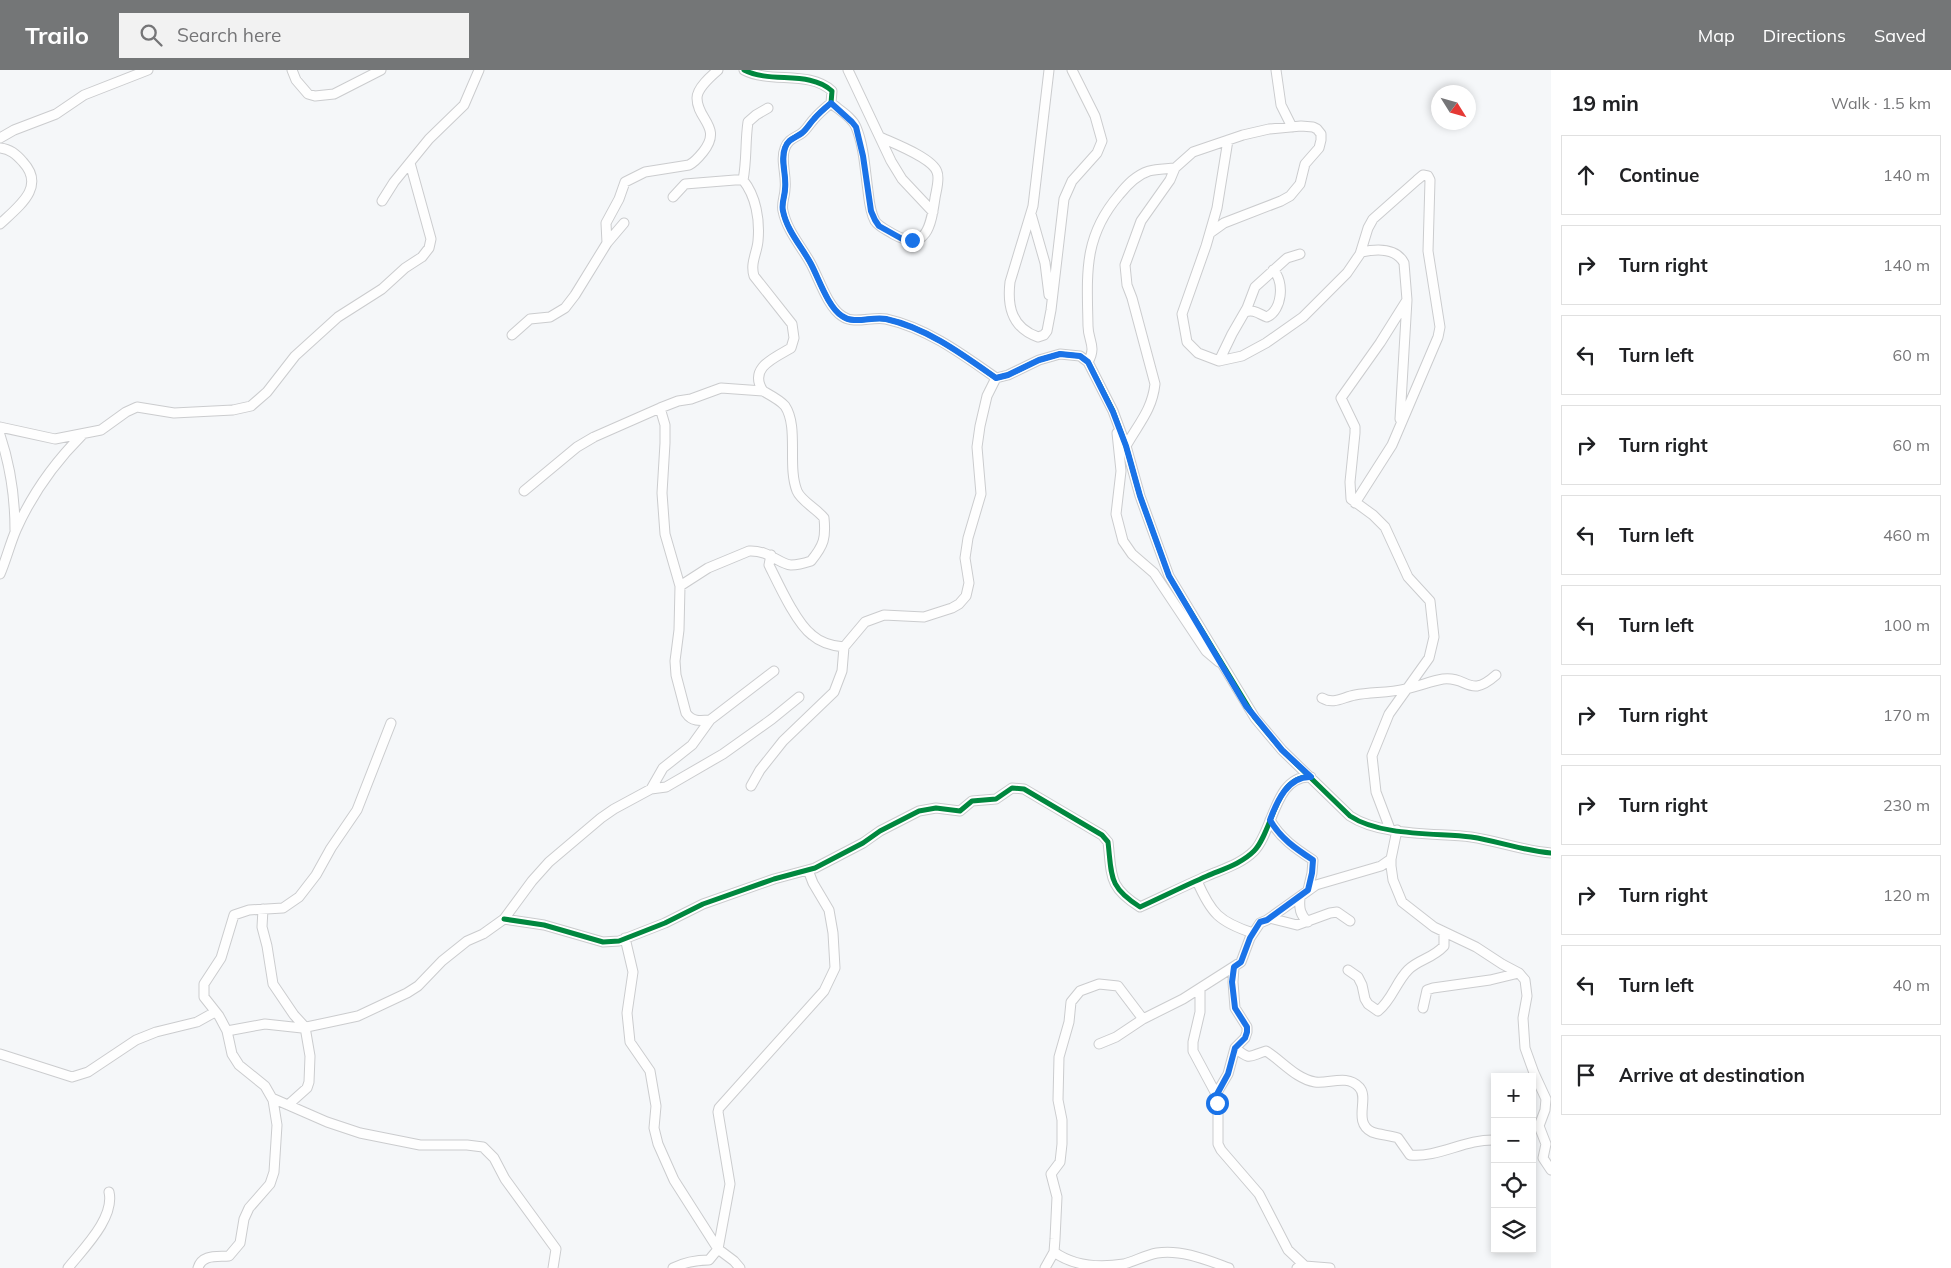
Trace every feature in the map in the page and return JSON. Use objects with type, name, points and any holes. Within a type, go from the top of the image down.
[{"type":"street","points":[[0,138],[14,130],[56,114],[84,95],[148,70]]},
{"type":"street","points":[[292,70],[296,80],[308,94],[314,96],[334,94],[381,70]]},
{"type":"street","points":[[382,201],[394,182],[429,139],[464,105],[479,70]]},
{"type":"street","points":[[606,243],[606,223],[619,199],[625,182],[645,172],[689,165],[694,163],[704,151],[710,140],[711,129],[697,98],[698,92],[718,70]]},
{"type":"street","points":[[744,70],[749,73],[768,76],[809,78],[829,87],[832,91],[831,103],[803,132],[790,140],[784,148],[786,184],[782,210],[801,249],[811,263],[821,287],[836,311],[846,319],[885,319],[921,330],[954,349],[996,378],[1008,375],[1039,360],[1060,354],[1080,356],[1088,362],[1113,412],[1116,423],[1121,460],[1116,514],[1123,541],[1132,554],[1154,573],[1206,651],[1223,666]]},
{"type":"street","points":[[848,70],[891,161],[902,179],[933,212]]},
{"type":"street","points":[[1049,70],[1038,175],[1031,214],[1010,282],[1008,303],[1018,325],[1038,337],[1044,335],[1047,331],[1051,310],[1064,199],[1072,181],[1097,154],[1102,141],[1095,116],[1072,70]]},
{"type":"street","points":[[1276,70],[1281,105],[1292,128]]},
{"type":"street","points":[[831,103],[856,127],[863,156],[871,211],[879,226],[904,240],[919,239],[925,236],[933,212],[938,172],[934,165],[925,159],[880,137]]},
{"type":"street","points":[[763,391],[757,377],[759,370],[791,348],[794,338],[792,324],[754,276],[752,269],[758,241],[758,221],[753,195],[743,180],[747,157],[748,122],[756,114],[768,108]]},
{"type":"street","points":[[1126,446],[1148,412],[1154,396],[1155,384],[1127,285],[1125,265],[1141,221],[1170,180],[1175,168],[1192,152],[1269,129],[1313,127],[1321,134],[1318,148],[1305,164],[1297,189],[1281,201],[1224,223],[1210,233]]},
{"type":"street","points":[[1228,140],[1222,189],[1210,233],[1182,314],[1187,342],[1198,353],[1219,361],[1242,356],[1256,349],[1303,316],[1347,273],[1361,252],[1373,219],[1423,175],[1428,176],[1430,180],[1428,251],[1440,327],[1438,337],[1400,428],[1382,462],[1355,503]]},
{"type":"street","points":[[0,148],[16,154],[32,175],[33,184],[25,199],[0,224]]},
{"type":"street","points":[[0,427],[55,439],[101,430],[120,415],[137,407],[174,413],[232,410],[251,406],[267,392],[295,356],[338,316],[382,289],[405,268],[422,257],[429,248],[431,240],[410,163]]},
{"type":"street","points":[[1088,362],[1093,350],[1088,329],[1087,265],[1091,244],[1098,227],[1105,214],[1130,182],[1149,171],[1175,168]]},
{"type":"street","points":[[673,197],[685,184],[743,180]]},
{"type":"street","points":[[1031,214],[1045,263],[1051,310]]},
{"type":"street","points":[[512,335],[530,319],[550,317],[565,308],[575,295],[606,243],[624,223]]},
{"type":"street","points":[[1361,252],[1382,249],[1401,258],[1404,263],[1407,300],[1400,428]]},
{"type":"street","points":[[1219,361],[1245,312],[1255,287],[1287,258],[1300,254]]},
{"type":"street","points":[[1245,312],[1258,312],[1267,317],[1272,315],[1276,309],[1280,286],[1278,274],[1273,270]]},
{"type":"street","points":[[1407,300],[1380,343],[1350,382],[1341,398],[1356,433],[1350,482],[1351,499],[1373,515],[1385,527],[1408,577],[1430,601],[1434,637],[1429,658],[1405,689],[1389,714],[1372,756],[1376,792],[1393,830],[1391,860],[1393,880],[1402,902],[1434,928],[1476,947],[1519,972],[1526,980],[1523,1018],[1525,1048],[1546,1099],[1548,1112],[1536,1131],[1546,1144],[1543,1158],[1551,1170]]},
{"type":"street","points":[[751,786],[760,770],[783,741],[834,692],[842,671],[844,647],[859,628],[872,618],[884,615],[924,616],[952,608],[959,604],[966,596],[969,583],[965,558],[981,494],[977,447],[984,407],[996,378]]},
{"type":"street","points":[[524,492],[577,447],[603,433],[660,408],[721,388],[763,391],[785,406],[790,416],[793,443],[792,465],[797,492],[824,518],[826,534],[823,544],[811,561],[790,565],[771,555],[756,551],[749,552],[708,568],[680,586]]},
{"type":"street","points":[[660,408],[665,434],[662,493],[665,534],[680,586],[679,630],[675,661],[676,675],[686,713],[690,718],[697,721],[710,720]]},
{"type":"street","points":[[1116,423],[1126,446],[1140,496],[1169,576],[1255,718],[1282,750],[1350,816],[1358,821],[1379,828],[1471,837],[1551,853]]},
{"type":"street","points":[[0,574],[8,558],[15,533],[39,486],[62,455],[82,434]]},
{"type":"street","points":[[0,435],[12,489],[15,533]]},
{"type":"street","points":[[771,555],[769,565],[808,632],[822,642],[832,646],[844,647]]},
{"type":"street","points":[[651,790],[663,768],[692,746],[710,720],[774,671]]},
{"type":"street","points":[[1322,698],[1328,702],[1338,701],[1354,695],[1405,689],[1443,679],[1458,681],[1470,686],[1478,686],[1496,675]]},
{"type":"street","points":[[227,1031],[265,1024],[305,1028],[358,1016],[407,993],[418,986],[442,961],[467,941],[483,934],[504,919],[532,881],[549,862],[614,808],[651,790],[666,787],[723,754],[799,697]]},
{"type":"street","points":[[198,1268],[199,1263],[204,1259],[229,1256],[240,1242],[244,1219],[249,1208],[270,1184],[274,1172],[277,1125],[272,1098],[265,1086],[239,1065],[232,1054],[227,1031],[204,998],[204,984],[221,958],[234,915],[249,910],[283,908],[299,897],[316,875],[360,804],[369,776],[391,724]]},
{"type":"street","points":[[504,919],[544,926],[603,942],[619,941],[665,923],[703,904],[774,879],[808,870],[849,851],[880,831],[919,811],[936,808],[960,811],[972,801],[996,799],[1012,788],[1024,789],[1102,836],[1108,842],[1113,880],[1124,895],[1140,907],[1234,865],[1253,852],[1264,838],[1274,808],[1291,783],[1300,777],[1311,777]]},
{"type":"street","points":[[1270,820],[1276,831],[1284,839],[1313,860],[1308,890]]},
{"type":"street","points":[[1099,1044],[1116,1037],[1142,1019],[1183,999],[1241,962],[1253,933],[1260,922],[1270,918],[1300,898],[1308,890],[1316,885],[1381,866],[1391,860]]},
{"type":"street","points":[[673,1268],[690,1261],[709,1260],[718,1248],[730,1184],[718,1112],[720,1108],[824,991],[835,968],[833,933],[829,910],[813,883],[808,870]]},
{"type":"street","points":[[1197,881],[1210,908],[1225,920],[1253,933]]},
{"type":"street","points":[[1300,898],[1300,910],[1308,922]]},
{"type":"street","points":[[263,909],[262,927],[268,946],[273,984],[305,1028],[310,1056],[307,1088],[288,1105]]},
{"type":"street","points":[[1270,918],[1296,925],[1337,912],[1350,921]]},
{"type":"street","points":[[1348,970],[1358,977],[1368,1004],[1378,1011],[1385,1006],[1408,969],[1433,956],[1444,946],[1444,932]]},
{"type":"street","points":[[625,938],[633,972],[629,996],[628,1025],[630,1042],[650,1071],[656,1106],[654,1128],[658,1144],[674,1180],[718,1248],[740,1268]]},
{"type":"street","points":[[1216,1096],[1228,1074],[1235,1048],[1245,1038],[1247,1027],[1235,1008],[1232,982],[1234,967]]},
{"type":"street","points":[[1423,1008],[1426,990],[1490,980],[1519,972]]},
{"type":"street","points":[[1045,1268],[1054,1252],[1057,1197],[1051,1174],[1060,1162],[1062,1120],[1058,1100],[1059,1057],[1069,1022],[1071,1002],[1080,991],[1099,984],[1118,986],[1142,1019]]},
{"type":"street","points":[[1200,988],[1200,1012],[1193,1042],[1193,1051],[1216,1096],[1218,1144],[1259,1194],[1288,1250],[1301,1267],[1330,1268]]},
{"type":"street","points":[[0,1054],[72,1076],[88,1072],[136,1040],[156,1032],[197,1022],[215,1012]]},
{"type":"street","points":[[1235,1048],[1251,1058],[1266,1051],[1302,1077],[1315,1082],[1344,1080],[1359,1086],[1362,1091],[1362,1119],[1365,1127],[1376,1133],[1398,1138],[1410,1154],[1420,1156],[1462,1144],[1491,1140]]},
{"type":"street","points":[[272,1098],[327,1122],[360,1133],[420,1145],[483,1147],[494,1158],[505,1179],[556,1249],[553,1268]]},
{"type":"street","points":[[68,1268],[106,1216],[111,1200],[109,1192]]},
{"type":"street","points":[[1054,1252],[1066,1260],[1086,1267],[1102,1268],[1121,1265],[1158,1253],[1189,1255],[1229,1268]]},
{"type":"cycle path","points":[[744,70],[766,76],[812,81],[832,91],[831,103],[804,131],[786,145],[783,158],[785,184],[783,208],[791,232],[811,264],[828,300],[837,312],[847,319],[881,318],[916,329],[944,343],[996,378],[1008,375],[1039,360],[1060,354],[1080,356],[1088,362],[1113,411],[1126,446],[1140,496],[1169,576],[1255,718],[1282,750],[1350,816],[1376,827],[1392,830],[1471,837],[1551,853]]},
{"type":"cycle path","points":[[504,919],[544,925],[603,942],[619,941],[665,923],[703,904],[774,879],[815,868],[919,811],[936,808],[960,811],[972,801],[996,799],[1012,788],[1024,789],[1102,835],[1108,842],[1111,872],[1117,887],[1140,907],[1232,866],[1249,856],[1266,831],[1282,794],[1299,779],[1311,777]]},
{"type":"route","points":[[912,240],[904,240],[879,226],[875,220],[871,211],[863,156],[856,127],[831,103],[803,132],[790,140],[784,148],[783,161],[786,184],[782,210],[801,249],[811,263],[821,287],[836,311],[846,319],[885,319],[921,330],[954,349],[996,378],[1008,375],[1053,355],[1080,356],[1088,362],[1113,412],[1126,446],[1140,496],[1169,576],[1246,706],[1282,750],[1311,777],[1300,777],[1291,783],[1274,808],[1270,820],[1276,831],[1284,839],[1313,860],[1308,890],[1256,926],[1241,962],[1234,967],[1232,982],[1233,1000],[1235,1008],[1247,1027],[1247,1032],[1245,1038],[1235,1048],[1231,1067],[1216,1096],[1217,1103]]}]
